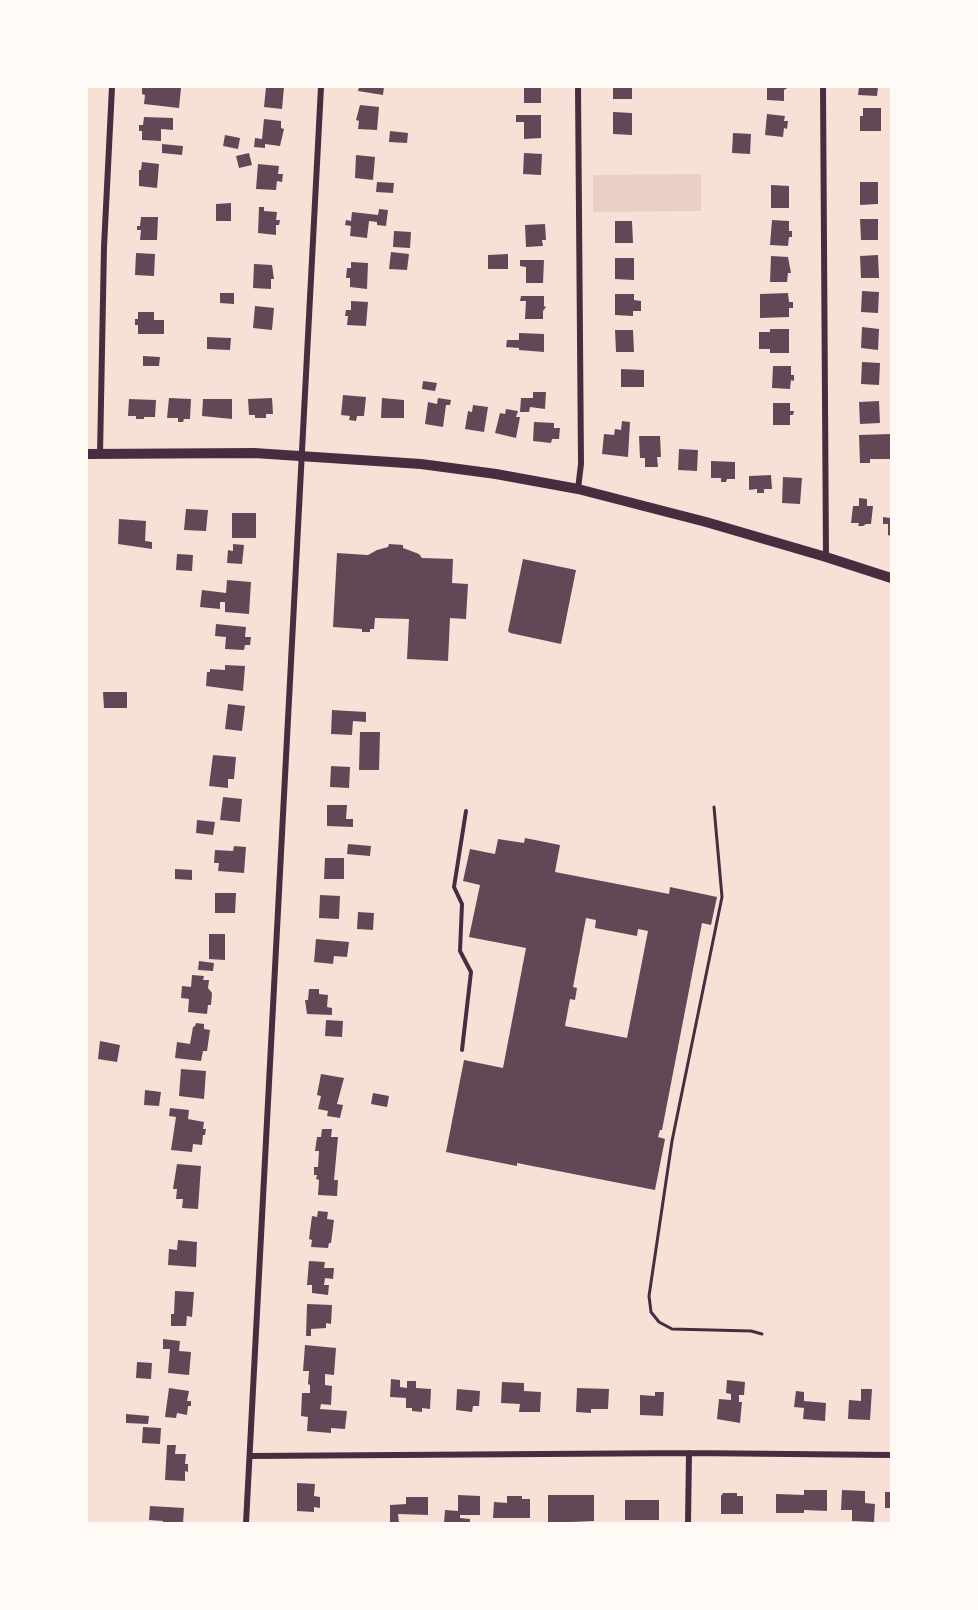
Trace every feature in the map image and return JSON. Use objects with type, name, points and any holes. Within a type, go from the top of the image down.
[{"type":"main road","points":[[87,454],[301,455],[421,464],[496,474],[578,489],[706,522],[891,578]]},
{"type":"street","points":[[100,454],[104,247],[112,87]]},
{"type":"street","points":[[246,1523],[321,87]]},
{"type":"street","points":[[578,87],[581,464],[578,489]]},
{"type":"street","points":[[823,87],[826,557]]},
{"type":"street","points":[[250,1456],[689,1453],[891,1455]]},
{"type":"street","points":[[688,1523],[689,1453]]},
{"type":"lane","points":[[462,1050],[471,972],[460,951],[462,904],[454,887],[466,811]]},
{"type":"path","points":[[714,807],[722,897],[672,1141],[649,1296],[651,1312],[659,1322],[672,1329],[751,1331],[762,1334]]},
{"type":"shaded area","points":[[701,174],[701,211],[593,212],[593,175]]},
{"type":"building","points":[[266,87],[284,87],[282,109],[264,107]]},
{"type":"building","points":[[359,87],[384,87],[383,95],[358,91]]},
{"type":"building","points":[[524,87],[541,87],[541,103],[524,103]]},
{"type":"building","points":[[613,87],[632,87],[632,99],[613,99]]},
{"type":"building","points":[[767,87],[789,87],[784,90],[784,101],[767,100]]},
{"type":"building","points":[[859,87],[878,87],[877,96],[858,95]]},
{"type":"building","points":[[142,88],[181,88],[179,108],[144,104],[145,95],[142,94]]},
{"type":"building","points":[[360,105],[379,107],[377,130],[358,129],[359,121],[356,120]]},
{"type":"building","points":[[863,108],[881,108],[881,131],[860,131],[860,116],[863,116]]},
{"type":"building","points":[[613,112],[632,113],[632,135],[613,134]]},
{"type":"building","points":[[767,114],[785,116],[784,121],[788,121],[783,137],[765,135]]},
{"type":"building","points":[[516,115],[541,115],[541,138],[524,139],[524,122],[516,122]]},
{"type":"building","points":[[144,117],[173,118],[173,130],[161,129],[161,141],[142,140],[139,125],[143,125]]},
{"type":"building","points":[[264,119],[281,121],[281,128],[284,129],[280,146],[265,144],[265,148],[254,147],[255,138],[262,139]]},
{"type":"building","points":[[390,131],[408,133],[407,143],[389,142]]},
{"type":"building","points":[[733,133],[751,134],[750,154],[732,153]]},
{"type":"building","points":[[225,135],[240,138],[238,149],[223,146]]},
{"type":"building","points":[[162,144],[183,146],[182,155],[162,153]]},
{"type":"building","points":[[249,153],[252,165],[239,168],[236,156]]},
{"type":"building","points":[[524,153],[542,154],[541,175],[523,174]]},
{"type":"building","points":[[356,155],[375,157],[373,180],[355,178]]},
{"type":"building","points":[[142,162],[159,164],[157,188],[139,186],[139,170],[141,170]]},
{"type":"building","points":[[258,164],[279,166],[278,174],[283,174],[282,182],[277,181],[276,190],[256,189]]},
{"type":"building","points":[[377,182],[394,183],[393,193],[376,192]]},
{"type":"building","points":[[860,182],[878,182],[878,204],[860,205]]},
{"type":"building","points":[[771,185],[789,186],[789,208],[771,208]]},
{"type":"building","points":[[231,203],[231,221],[216,221],[216,204]]},
{"type":"building","points":[[259,207],[264,207],[264,211],[277,212],[276,220],[280,220],[279,225],[276,225],[276,235],[258,233]]},
{"type":"building","points":[[379,209],[388,210],[386,226],[369,221],[367,238],[350,236],[351,226],[345,225],[346,220],[351,221],[352,212],[378,215]]},
{"type":"building","points":[[141,217],[158,217],[157,240],[140,240],[141,230],[137,230],[137,226],[140,226]]},
{"type":"building","points":[[860,219],[878,219],[878,240],[861,240]]},
{"type":"building","points":[[772,220],[789,221],[789,231],[792,231],[792,237],[789,237],[788,246],[770,245]]},
{"type":"building","points":[[615,221],[632,221],[633,243],[615,243]]},
{"type":"building","points":[[545,224],[546,240],[542,240],[543,246],[526,247],[525,225]]},
{"type":"building","points":[[394,231],[411,232],[410,248],[393,247]]},
{"type":"building","points":[[391,252],[409,254],[407,270],[389,269]]},
{"type":"building","points":[[136,253],[155,254],[154,276],[135,275]]},
{"type":"building","points":[[508,254],[508,269],[488,269],[488,255]]},
{"type":"building","points":[[878,255],[879,278],[861,278],[860,256]]},
{"type":"building","points":[[771,256],[788,257],[791,273],[788,273],[787,282],[770,282]]},
{"type":"building","points":[[615,258],[634,258],[634,280],[615,279]]},
{"type":"building","points":[[520,260],[544,260],[543,283],[526,283],[526,267],[520,266]]},
{"type":"building","points":[[351,262],[368,263],[367,289],[350,287],[350,278],[346,278],[347,268],[351,268]]},
{"type":"building","points":[[254,264],[272,265],[274,279],[271,279],[271,289],[253,288]]},
{"type":"building","points":[[862,291],[879,292],[878,313],[861,312]]},
{"type":"building","points":[[220,293],[234,293],[234,304],[220,303]]},
{"type":"building","points":[[788,293],[789,302],[793,302],[793,308],[789,308],[789,317],[760,318],[760,294]]},
{"type":"building","points":[[615,294],[634,294],[634,300],[641,301],[641,311],[633,311],[633,316],[615,315]]},
{"type":"building","points":[[521,296],[544,296],[546,307],[543,311],[543,319],[525,319],[526,301],[520,301]]},
{"type":"building","points":[[351,301],[368,302],[366,326],[347,325],[346,310],[351,310]]},
{"type":"building","points":[[255,306],[274,308],[272,330],[253,328]]},
{"type":"building","points":[[138,312],[154,312],[154,320],[164,320],[164,334],[138,334],[135,319],[138,319]]},
{"type":"building","points":[[862,327],[879,329],[878,350],[861,348]]},
{"type":"building","points":[[770,329],[789,329],[789,353],[770,353],[770,349],[759,349],[759,332],[770,332]]},
{"type":"building","points":[[615,330],[633,330],[634,352],[616,352]]},
{"type":"building","points":[[519,333],[544,334],[544,352],[506,347],[507,340],[519,340]]},
{"type":"building","points":[[207,337],[231,338],[230,350],[207,349]]},
{"type":"building","points":[[143,356],[160,357],[159,366],[143,366]]},
{"type":"building","points":[[862,362],[880,363],[879,385],[861,384]]},
{"type":"building","points":[[773,366],[791,366],[794,381],[791,380],[790,389],[772,388]]},
{"type":"building","points":[[621,369],[644,370],[644,387],[621,387]]},
{"type":"building","points":[[423,381],[437,383],[435,391],[422,389]]},
{"type":"building","points":[[533,392],[546,392],[545,409],[530,407],[529,412],[520,412],[521,398],[533,398]]},
{"type":"building","points":[[343,395],[366,397],[364,416],[357,416],[356,421],[349,420],[350,416],[341,415]]},
{"type":"building","points":[[169,398],[191,399],[190,419],[178,422],[178,418],[167,418]]},
{"type":"building","points":[[272,398],[273,414],[266,414],[266,418],[255,418],[255,415],[249,415],[248,399]]},
{"type":"building","points":[[382,398],[404,400],[404,418],[381,418]]},
{"type":"building","points":[[438,398],[451,400],[450,405],[446,405],[443,427],[425,424],[428,402],[437,404]]},
{"type":"building","points":[[129,399],[156,400],[155,417],[136,419],[136,416],[128,416]]},
{"type":"building","points":[[203,399],[232,399],[232,419],[202,416]]},
{"type":"building","points":[[879,401],[880,423],[860,424],[859,402]]},
{"type":"building","points":[[773,403],[790,403],[790,411],[794,411],[793,415],[790,415],[790,425],[773,425]]},
{"type":"building","points":[[473,405],[488,407],[484,432],[465,429],[468,411],[472,412]]},
{"type":"building","points":[[506,409],[518,411],[516,417],[520,417],[516,438],[495,433],[500,413],[505,414]]},
{"type":"building","points":[[622,421],[630,422],[628,457],[602,454],[604,434],[614,435],[615,429],[621,430]]},
{"type":"building","points":[[534,422],[554,423],[554,428],[560,428],[559,439],[552,439],[551,443],[533,441]]},
{"type":"building","points":[[891,434],[891,459],[870,459],[870,463],[860,463],[859,435]]},
{"type":"building","points":[[639,436],[660,436],[661,457],[657,457],[658,467],[645,467],[645,458],[640,458]]},
{"type":"building","points":[[679,449],[698,450],[697,471],[678,470]]},
{"type":"building","points":[[711,461],[735,462],[735,479],[721,482],[721,478],[711,478]]},
{"type":"building","points":[[771,475],[772,489],[764,489],[764,493],[757,493],[757,489],[749,490],[749,476]]},
{"type":"building","points":[[783,477],[802,478],[800,504],[782,503]]},
{"type":"building","points":[[859,498],[867,499],[867,506],[873,506],[871,524],[858,526],[859,523],[851,523],[853,506],[859,506]]},
{"type":"building","points":[[186,509],[208,510],[206,531],[184,530]]},
{"type":"building","points":[[232,513],[256,513],[256,538],[232,538]]},
{"type":"building","points":[[883,517],[891,518],[891,536],[888,535],[888,524],[883,524]]},
{"type":"building","points":[[119,519],[146,521],[145,541],[152,542],[152,549],[118,544]]},
{"type":"building","points":[[233,544],[244,545],[242,564],[227,563],[228,550],[233,551]]},
{"type":"building","points":[[389,544],[403,545],[403,548],[419,554],[422,558],[453,559],[452,583],[468,584],[466,619],[450,618],[448,661],[407,659],[409,619],[375,618],[374,629],[370,629],[370,632],[362,632],[362,629],[333,627],[337,553],[368,555],[388,547]]},
{"type":"building","points":[[177,554],[193,555],[192,571],[176,570]]},
{"type":"building","points":[[523,559],[576,570],[561,644],[508,631]]},
{"type":"building","points":[[227,580],[251,582],[249,614],[225,612],[225,602],[220,602],[220,609],[200,607],[202,590],[226,593]]},
{"type":"building","points":[[216,624],[246,627],[245,637],[251,637],[250,645],[245,645],[244,650],[225,649],[226,637],[215,636]]},
{"type":"building","points":[[225,665],[245,666],[243,691],[206,686],[207,672],[210,672],[210,669],[225,670]]},
{"type":"building","points":[[103,692],[127,692],[127,708],[104,708]]},
{"type":"building","points":[[228,704],[245,706],[242,731],[225,729]]},
{"type":"building","points":[[332,710],[366,712],[366,722],[353,721],[352,735],[331,734]]},
{"type":"building","points":[[360,732],[380,732],[379,770],[359,770]]},
{"type":"building","points":[[213,755],[236,757],[234,779],[228,779],[228,788],[209,786]]},
{"type":"building","points":[[331,766],[350,767],[349,788],[330,787]]},
{"type":"building","points":[[223,797],[242,799],[240,822],[220,820]]},
{"type":"building","points":[[327,805],[347,805],[346,819],[353,819],[353,827],[327,826]]},
{"type":"building","points":[[197,820],[215,822],[213,835],[196,833]]},
{"type":"building","points":[[525,838],[560,845],[555,872],[669,894],[670,887],[717,897],[711,925],[702,923],[662,1130],[658,1137],[665,1139],[655,1190],[517,1163],[517,1166],[446,1152],[464,1060],[503,1068],[526,948],[469,937],[480,885],[463,881],[470,849],[495,854],[498,839],[524,843]],"holes":[[[586,918],[596,920],[595,928],[637,936],[638,929],[648,931],[627,1038],[565,1026],[570,999],[575,1000],[577,988],[573,987]]]},
{"type":"building","points":[[348,844],[371,846],[370,856],[347,854]]},
{"type":"building","points":[[234,846],[246,847],[244,873],[218,871],[219,863],[214,863],[215,850],[233,851]]},
{"type":"building","points":[[325,858],[344,858],[344,879],[324,879]]},
{"type":"building","points":[[175,869],[192,870],[192,880],[175,879]]},
{"type":"building","points":[[215,893],[236,893],[235,913],[215,913]]},
{"type":"building","points":[[320,895],[340,896],[339,919],[319,918]]},
{"type":"building","points":[[358,912],[374,913],[373,930],[357,929]]},
{"type":"building","points":[[209,934],[225,934],[225,960],[209,959]]},
{"type":"building","points":[[316,939],[349,942],[347,957],[334,956],[333,964],[314,962]]},
{"type":"building","points":[[199,961],[214,963],[213,971],[198,970]]},
{"type":"building","points":[[192,975],[204,976],[203,980],[209,980],[208,988],[212,993],[211,1005],[208,1005],[207,1014],[188,1012],[189,999],[181,998],[182,986],[191,987]]},
{"type":"building","points":[[309,989],[319,989],[319,994],[328,995],[327,1007],[332,1008],[332,1015],[307,1014],[305,1000],[308,1000]]},
{"type":"building","points":[[326,1020],[343,1021],[342,1037],[325,1036]]},
{"type":"building","points":[[196,1023],[204,1024],[204,1029],[210,1030],[207,1051],[203,1051],[201,1061],[175,1058],[177,1042],[190,1044]]},
{"type":"building","points":[[100,1041],[120,1045],[117,1062],[98,1059]]},
{"type":"building","points":[[181,1069],[206,1071],[204,1099],[179,1096]]},
{"type":"building","points":[[321,1074],[344,1078],[337,1104],[343,1105],[340,1118],[327,1116],[328,1111],[318,1109],[321,1096],[317,1095]]},
{"type":"building","points":[[145,1090],[161,1092],[159,1106],[144,1105]]},
{"type":"building","points":[[373,1093],[389,1096],[387,1107],[371,1104]]},
{"type":"building","points":[[170,1108],[189,1110],[188,1119],[204,1122],[203,1129],[206,1129],[202,1145],[193,1144],[192,1152],[171,1150],[176,1117],[169,1116]]},
{"type":"building","points":[[322,1129],[332,1129],[331,1137],[338,1137],[334,1180],[338,1180],[337,1196],[318,1195],[319,1180],[316,1179],[317,1175],[314,1175],[314,1167],[318,1167],[319,1151],[315,1151],[317,1137],[321,1137]]},
{"type":"building","points":[[177,1164],[201,1166],[198,1209],[182,1208],[183,1199],[176,1199],[177,1189],[173,1189]]},
{"type":"building","points":[[318,1211],[328,1212],[327,1219],[334,1220],[331,1243],[328,1248],[311,1247],[312,1240],[309,1239],[312,1216],[317,1217]]},
{"type":"building","points":[[178,1240],[197,1242],[196,1267],[168,1265],[169,1249],[177,1250]]},
{"type":"building","points":[[309,1261],[325,1262],[324,1268],[334,1268],[333,1279],[325,1278],[324,1285],[329,1285],[328,1295],[312,1293],[312,1285],[307,1285]]},
{"type":"building","points":[[175,1291],[194,1292],[192,1317],[187,1316],[186,1326],[171,1326]]},
{"type":"building","points":[[307,1304],[332,1305],[331,1324],[326,1323],[326,1328],[311,1329],[311,1336],[306,1336]]},
{"type":"building","points":[[163,1339],[180,1341],[179,1351],[191,1352],[189,1375],[168,1373],[170,1349],[163,1349]]},
{"type":"building","points":[[305,1345],[336,1348],[334,1375],[325,1374],[325,1385],[332,1386],[331,1405],[321,1404],[320,1409],[347,1411],[345,1429],[331,1428],[331,1433],[307,1431],[308,1417],[301,1416],[302,1393],[310,1393],[309,1371],[303,1371]]},
{"type":"building","points":[[137,1362],[152,1363],[151,1379],[136,1378]]},
{"type":"building","points":[[391,1379],[400,1380],[400,1387],[407,1388],[407,1381],[416,1381],[416,1388],[431,1389],[430,1409],[422,1408],[422,1412],[412,1411],[412,1408],[406,1408],[406,1398],[390,1397]]},
{"type":"building","points":[[727,1380],[745,1382],[744,1395],[739,1395],[739,1402],[742,1402],[740,1423],[717,1419],[719,1399],[731,1400],[731,1394],[726,1393]]},
{"type":"building","points":[[502,1382],[524,1383],[524,1391],[541,1392],[540,1412],[519,1412],[520,1404],[501,1403]]},
{"type":"building","points":[[169,1388],[189,1391],[187,1401],[191,1401],[191,1406],[188,1406],[187,1415],[177,1413],[176,1418],[165,1417]]},
{"type":"building","points":[[577,1388],[609,1389],[608,1409],[591,1409],[591,1413],[576,1412]]},
{"type":"building","points":[[457,1389],[480,1391],[479,1406],[473,1406],[472,1412],[456,1410]]},
{"type":"building","points":[[861,1389],[872,1389],[870,1420],[848,1419],[849,1400],[861,1401]]},
{"type":"building","points":[[796,1391],[804,1392],[804,1401],[826,1403],[825,1421],[803,1419],[804,1408],[794,1407]]},
{"type":"building","points":[[655,1392],[664,1392],[663,1416],[640,1415],[640,1395],[655,1396]]},
{"type":"building","points":[[126,1414],[149,1416],[148,1424],[126,1423]]},
{"type":"building","points":[[143,1427],[161,1428],[160,1444],[142,1443]]},
{"type":"building","points":[[167,1445],[176,1445],[175,1454],[186,1454],[185,1464],[188,1464],[188,1472],[185,1471],[185,1481],[165,1480]]},
{"type":"building","points":[[297,1483],[315,1484],[314,1496],[320,1497],[320,1508],[314,1507],[314,1512],[297,1511]]},
{"type":"building","points":[[804,1490],[827,1490],[827,1511],[804,1510],[804,1513],[776,1513],[776,1494],[804,1495]]},
{"type":"building","points":[[842,1490],[865,1491],[865,1503],[875,1504],[874,1522],[852,1521],[852,1510],[841,1510]]},
{"type":"building","points":[[885,1492],[891,1492],[891,1508],[885,1508]]},
{"type":"building","points":[[723,1493],[737,1493],[737,1496],[743,1496],[743,1514],[721,1514]]},
{"type":"building","points":[[458,1495],[480,1496],[480,1515],[460,1515],[460,1518],[470,1519],[470,1523],[444,1523],[445,1510],[458,1511]]},
{"type":"building","points":[[548,1495],[594,1495],[594,1521],[548,1523]]},
{"type":"building","points":[[507,1496],[522,1496],[522,1499],[530,1499],[530,1518],[493,1518],[494,1502],[507,1503]]},
{"type":"building","points":[[406,1497],[428,1497],[428,1515],[398,1514],[399,1523],[390,1523],[390,1505],[406,1504]]},
{"type":"building","points":[[625,1500],[659,1500],[659,1520],[625,1520]]},
{"type":"building","points":[[150,1506],[184,1508],[183,1523],[149,1520]]}]
